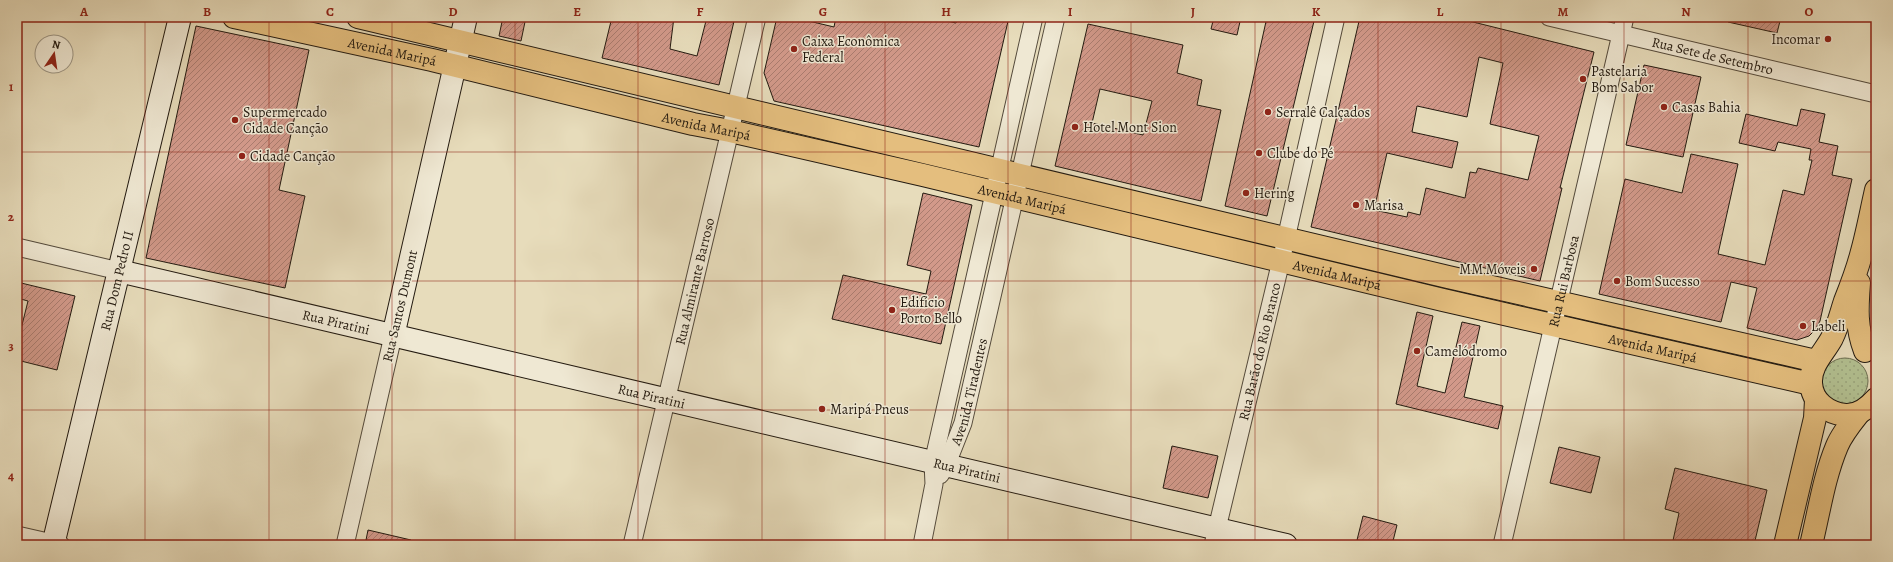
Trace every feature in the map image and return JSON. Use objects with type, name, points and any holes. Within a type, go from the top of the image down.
[{"type":"main road","name":"Avenida Maripá","points":[[234,17],[417,57],[693,124],[762,138],[1702,360],[1813,392]]},
{"type":"main road","name":"Avenida Maripá","points":[[358,17],[1558,302],[1707,336],[1821,356]]},
{"type":"main road","points":[[417,57],[428,52],[430,42],[425,32]]},
{"type":"main road","points":[[488,75],[486,64],[489,56],[501,51]]},
{"type":"main road","points":[[693,124],[701,118],[704,107],[698,98]]},
{"type":"main road","points":[[762,138],[757,130],[759,120],[772,115]]},
{"type":"main road","points":[[958,184],[966,179],[968,170],[964,161]]},
{"type":"main road","points":[[1049,206],[1044,196],[1046,187],[1056,183]]},
{"type":"main road","points":[[1785,545],[1815,418],[1812,372],[1834,335],[1861,255],[1876,190]]},
{"type":"main road","points":[[1247,253],[1254,249],[1257,237],[1253,230]]},
{"type":"main road","points":[[1317,270],[1311,262],[1314,251],[1323,247]]},
{"type":"main road","points":[[1861,255],[1857,321],[1859,335],[1873,358]]},
{"type":"main road","points":[[1702,360],[1707,336]]},
{"type":"main road","points":[[1821,356],[1842,345],[1854,346],[1873,358]]},
{"type":"main road","points":[[1813,392],[1827,409],[1837,414],[1848,415],[1870,406]]},
{"type":"main road","points":[[1811,545],[1827,475],[1837,446],[1844,431],[1870,406]]},
{"type":"main road","points":[[1803,469],[1827,475]]},
{"type":"street","name":"Rua Dom Pedro II","points":[[56,544],[180,17]]},
{"type":"street","points":[[460,41],[466,17]]},
{"type":"street","name":"Rua Almirante Barroso","points":[[632,545],[757,17]]},
{"type":"street","name":"Avenida Tiradentes","points":[[1010,172],[1010,123],[1034,17]]},
{"type":"street","name":"Avenida Tiradentes","points":[[938,471],[942,420],[985,231],[1004,195],[1010,172],[1031,128],[1056,17]]},
{"type":"street","name":"Rua Barão do Rio Branco","points":[[1214,537],[1281,261],[1336,17]]},
{"type":"street","name":"Rua Sete de Setembro","points":[[1549,17],[1876,94]]},
{"type":"street","name":"Rua Rui Barbosa","points":[[1502,545],[1552,325],[1625,17]]},
{"type":"street","name":"Rua Santos Dumont","points":[[345,545],[460,41]]},
{"type":"street","points":[[1010,123],[1010,131],[1018,138],[1023,138],[1031,128]]},
{"type":"street","name":"Avenida Tiradentes","points":[[938,471],[963,423],[1006,237],[1004,195]]},
{"type":"street","points":[[985,231],[995,227],[1000,228],[1006,237]]},
{"type":"street","name":"Rua Piratini","points":[[17,247],[667,400],[938,471],[1214,537],[1286,545]]},
{"type":"street","points":[[942,420],[951,427],[955,427],[963,423]]},
{"type":"street","points":[[922,545],[938,471]]},
{"type":"street","points":[[17,535],[56,544]]},
{"type":"green space","points":[[1845,358],[1858,362],[1864,368],[1868,381],[1864,394],[1858,400],[1845,404],[1832,400],[1826,394],[1822,381],[1826,368],[1832,362]]},
{"type":"building","points":[[503,17],[526,17],[521,41],[499,36]]},
{"type":"building","points":[[612,17],[674,17],[670,49],[697,56],[707,17],[735,17],[719,85],[602,58]]},
{"type":"building","points":[[777,17],[792,17],[834,27],[836,17],[931,17],[956,23],[958,17],[1009,17],[979,147],[774,101],[764,73]]},
{"type":"building","points":[[1214,17],[1241,17],[1237,35],[1211,29]]},
{"type":"building","points":[[1267,17],[1315,17],[1267,216],[1225,206]]},
{"type":"building","points":[[1360,17],[1453,17],[1594,52],[1560,188],[1562,188],[1540,281],[1311,227]],"holes":[[[1479,57],[1503,63],[1490,124],[1539,136],[1528,180],[1478,168],[1476,173],[1470,172],[1465,198],[1426,188],[1420,215],[1408,212],[1407,217],[1374,210],[1387,153],[1452,168],[1458,142],[1412,132],[1417,106],[1467,117]]]},
{"type":"building","points":[[1729,17],[1781,17],[1777,33],[1728,22]]},
{"type":"building","points":[[1088,24],[1183,45],[1177,73],[1202,80],[1197,105],[1221,110],[1201,201],[1055,166]],"holes":[[[1100,89],[1152,101],[1143,135],[1092,123]]]},
{"type":"building","name":"Supermercado Cidade Canção","points":[[196,26],[309,50],[279,190],[305,196],[285,288],[146,258]]},
{"type":"building","points":[[1644,65],[1701,77],[1683,157],[1626,145]]},
{"type":"building","points":[[1801,109],[1825,114],[1819,142],[1838,146],[1832,175],[1852,179],[1820,321],[1815,330],[1809,336],[1797,340],[1747,328],[1757,288],[1731,282],[1721,322],[1599,294],[1625,179],[1682,193],[1691,154],[1738,164],[1718,254],[1765,265],[1783,190],[1804,195],[1812,160],[1809,160],[1811,149],[1778,142],[1775,151],[1739,143],[1746,114],[1797,126]]},
{"type":"building","points":[[923,193],[972,205],[941,344],[832,319],[843,275],[926,294],[931,271],[907,265]]},
{"type":"building","points":[[17,282],[75,296],[57,370],[17,360],[17,345],[28,301],[17,298]]},
{"type":"building","name":"Camelódromo","points":[[1417,312],[1433,316],[1417,386],[1445,393],[1462,322],[1480,326],[1464,397],[1503,406],[1498,429],[1396,404]]},
{"type":"building","points":[[1172,446],[1218,456],[1208,498],[1163,488]]},
{"type":"building","points":[[1559,447],[1600,457],[1591,493],[1550,483]]},
{"type":"building","points":[[1675,468],[1767,490],[1754,545],[1672,545],[1679,513],[1665,509]]},
{"type":"building","points":[[1363,516],[1397,525],[1392,545],[1379,545],[1357,540]]},
{"type":"building","points":[[368,530],[411,540],[410,545],[365,545]]},
{"type":"place","name":"Incomar","points":[[1828,39]]},
{"type":"place","name":"Caixa Econômica Federal","points":[[794,49]]},
{"type":"place","name":"Pastelaria Bom Sabor","points":[[1583,79]]},
{"type":"place","name":"Casas Bahia","points":[[1664,107]]},
{"type":"place","name":"Serralê Calçados","points":[[1268,112]]},
{"type":"place","name":"Supermercado Cidade Canção","points":[[235,120]]},
{"type":"place","name":"Hotel Mont Sion","points":[[1075,127]]},
{"type":"place","name":"Clube do Pé","points":[[1259,153]]},
{"type":"place","name":"Cidade Canção","points":[[242,156]]},
{"type":"place","name":"Hering","points":[[1246,193]]},
{"type":"place","name":"Marisa","points":[[1356,205]]},
{"type":"place","name":"MM Móveis","points":[[1534,269]]},
{"type":"place","name":"Bom Sucesso","points":[[1617,281]]},
{"type":"place","name":"Edifício Porto Bello","points":[[892,310]]},
{"type":"place","name":"Labeli","points":[[1803,326]]},
{"type":"place","name":"Camelódromo","points":[[1417,351]]},
{"type":"place","name":"Maripá Pneus","points":[[822,409]]}]
